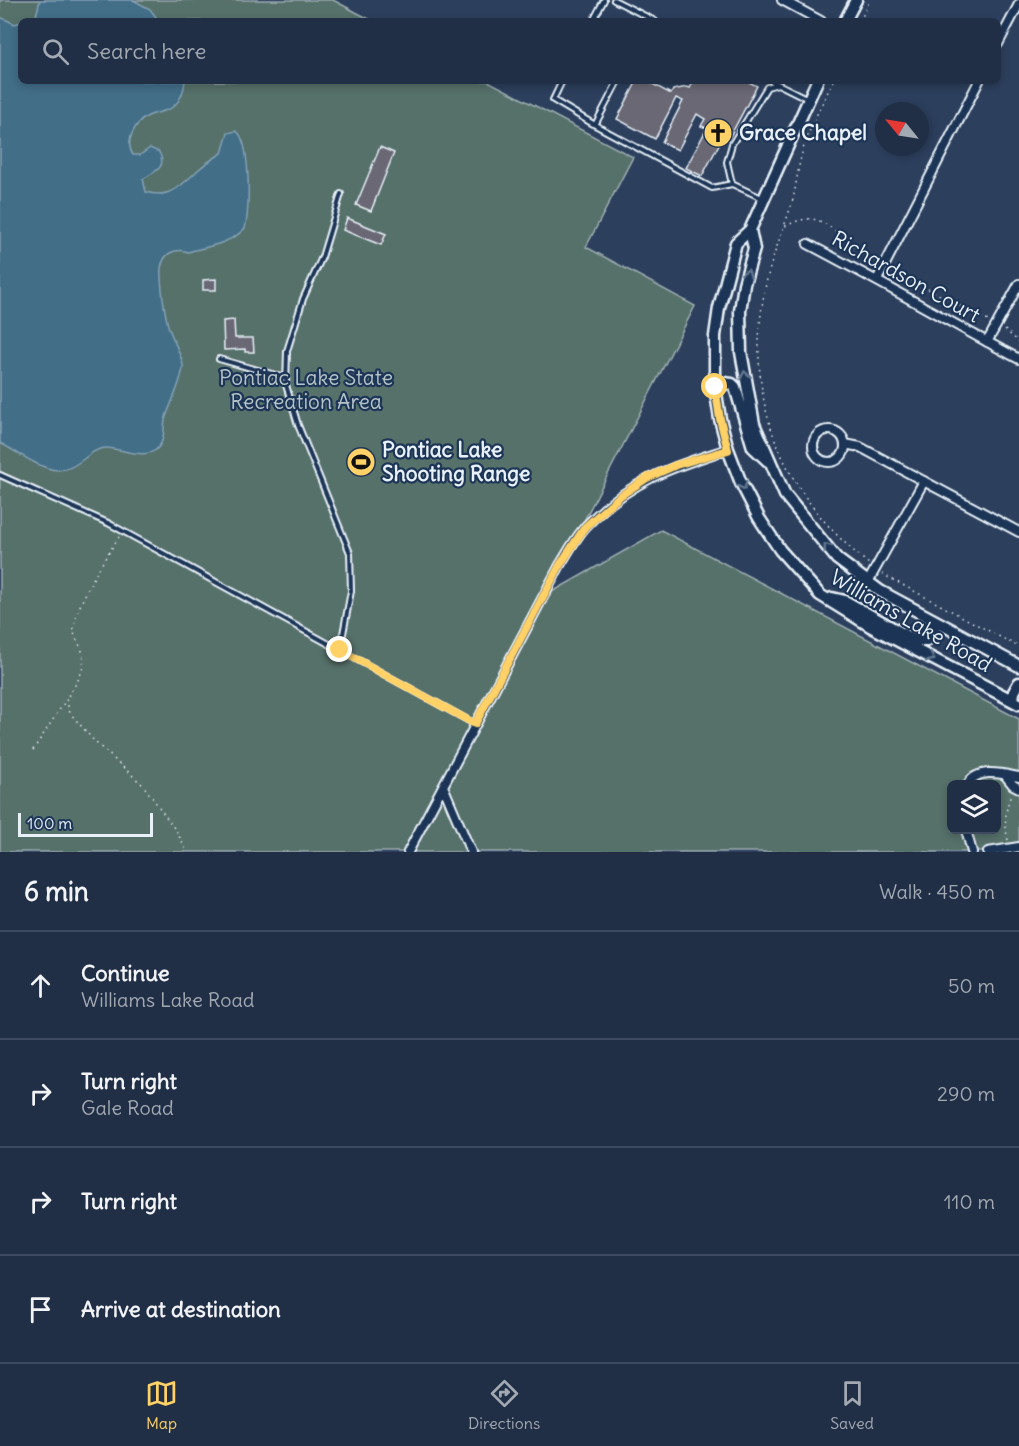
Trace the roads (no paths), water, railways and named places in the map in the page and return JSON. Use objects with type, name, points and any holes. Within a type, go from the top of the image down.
[{"type":"main road","points":[[847,18],[856,0]]},
{"type":"main road","name":"Williams Lake Road","points":[[816,84],[750,230],[736,243],[720,301],[715,336],[716,390],[728,450],[741,483],[759,518],[780,550],[820,595],[870,626],[1016,703]]},
{"type":"main road","name":"Williams Lake Road","points":[[750,230],[754,249],[744,284],[741,306],[741,352],[754,424],[785,495],[837,559],[880,591],[1019,666]]},
{"type":"main road","points":[[720,301],[734,301],[741,306]]},
{"type":"main road","points":[[716,390],[724,383],[735,387],[753,447],[771,463]]},
{"type":"main road","points":[[820,595],[845,601],[919,641],[925,641],[933,636],[934,622]]},
{"type":"main road","points":[[1016,703],[1014,693],[1019,682]]},
{"type":"street","points":[[782,0],[815,18]]},
{"type":"street","points":[[1001,38],[1019,4]]},
{"type":"street","points":[[877,280],[977,84]]},
{"type":"street","name":"Richardson Court","points":[[808,244],[1019,359]]},
{"type":"street","points":[[987,342],[1019,284]]},
{"type":"street","points":[[827,430],[841,435],[845,444],[839,458],[830,462],[816,455],[813,445],[818,435],[827,430]]},
{"type":"street","points":[[845,444],[860,447],[1019,532]]},
{"type":"street","points":[[408,852],[560,565],[585,527],[620,496],[647,478],[676,465],[728,450]]},
{"type":"street","points":[[868,582],[924,481]]},
{"type":"street","points":[[970,780],[979,775],[992,773],[1019,777]]},
{"type":"street","points":[[1005,775],[1016,786]]},
{"type":"street","points":[[443,786],[471,852]]},
{"type":"street","points":[[967,834],[972,852]]},
{"type":"street","points":[[988,852],[1019,847]]},
{"type":"lane","points":[[594,18],[603,0]]},
{"type":"lane","points":[[614,0],[648,18]]},
{"type":"lane","points":[[560,84],[553,99],[595,125],[712,188],[732,184],[764,199]]},
{"type":"lane","points":[[595,125],[616,84]]},
{"type":"lane","points":[[732,184],[727,162],[732,144],[767,87],[778,84],[809,100]]},
{"type":"lane","points":[[340,650],[351,591],[350,553],[298,424],[286,378],[287,351],[303,299],[322,257],[341,194]]},
{"type":"lane","points":[[219,359],[286,378]]},
{"type":"lane","points":[[0,475],[123,531],[475,724]]},
{"type":"water","points":[[40,0],[133,0],[150,9],[157,18],[34,18]]},
{"type":"water","points":[[0,17],[15,24],[18,23],[18,84],[185,84],[182,95],[174,106],[143,119],[130,138],[133,155],[140,155],[150,148],[159,152],[161,157],[161,166],[143,179],[146,192],[162,194],[175,189],[222,153],[228,133],[236,131],[241,137],[247,161],[248,207],[245,228],[240,233],[219,244],[188,252],[174,251],[165,257],[161,266],[166,318],[182,361],[183,370],[165,420],[162,440],[157,449],[144,454],[100,449],[71,467],[57,470],[36,463],[0,443]]},
{"type":"place","name":"Grace Chapel","points":[[718,133]]},
{"type":"place","name":"Pontiac Lake Shooting Range","points":[[361,462]]},
{"type":"park label","name":"Pontiac Lake State Recreation Area","points":[[306,390]]}]
